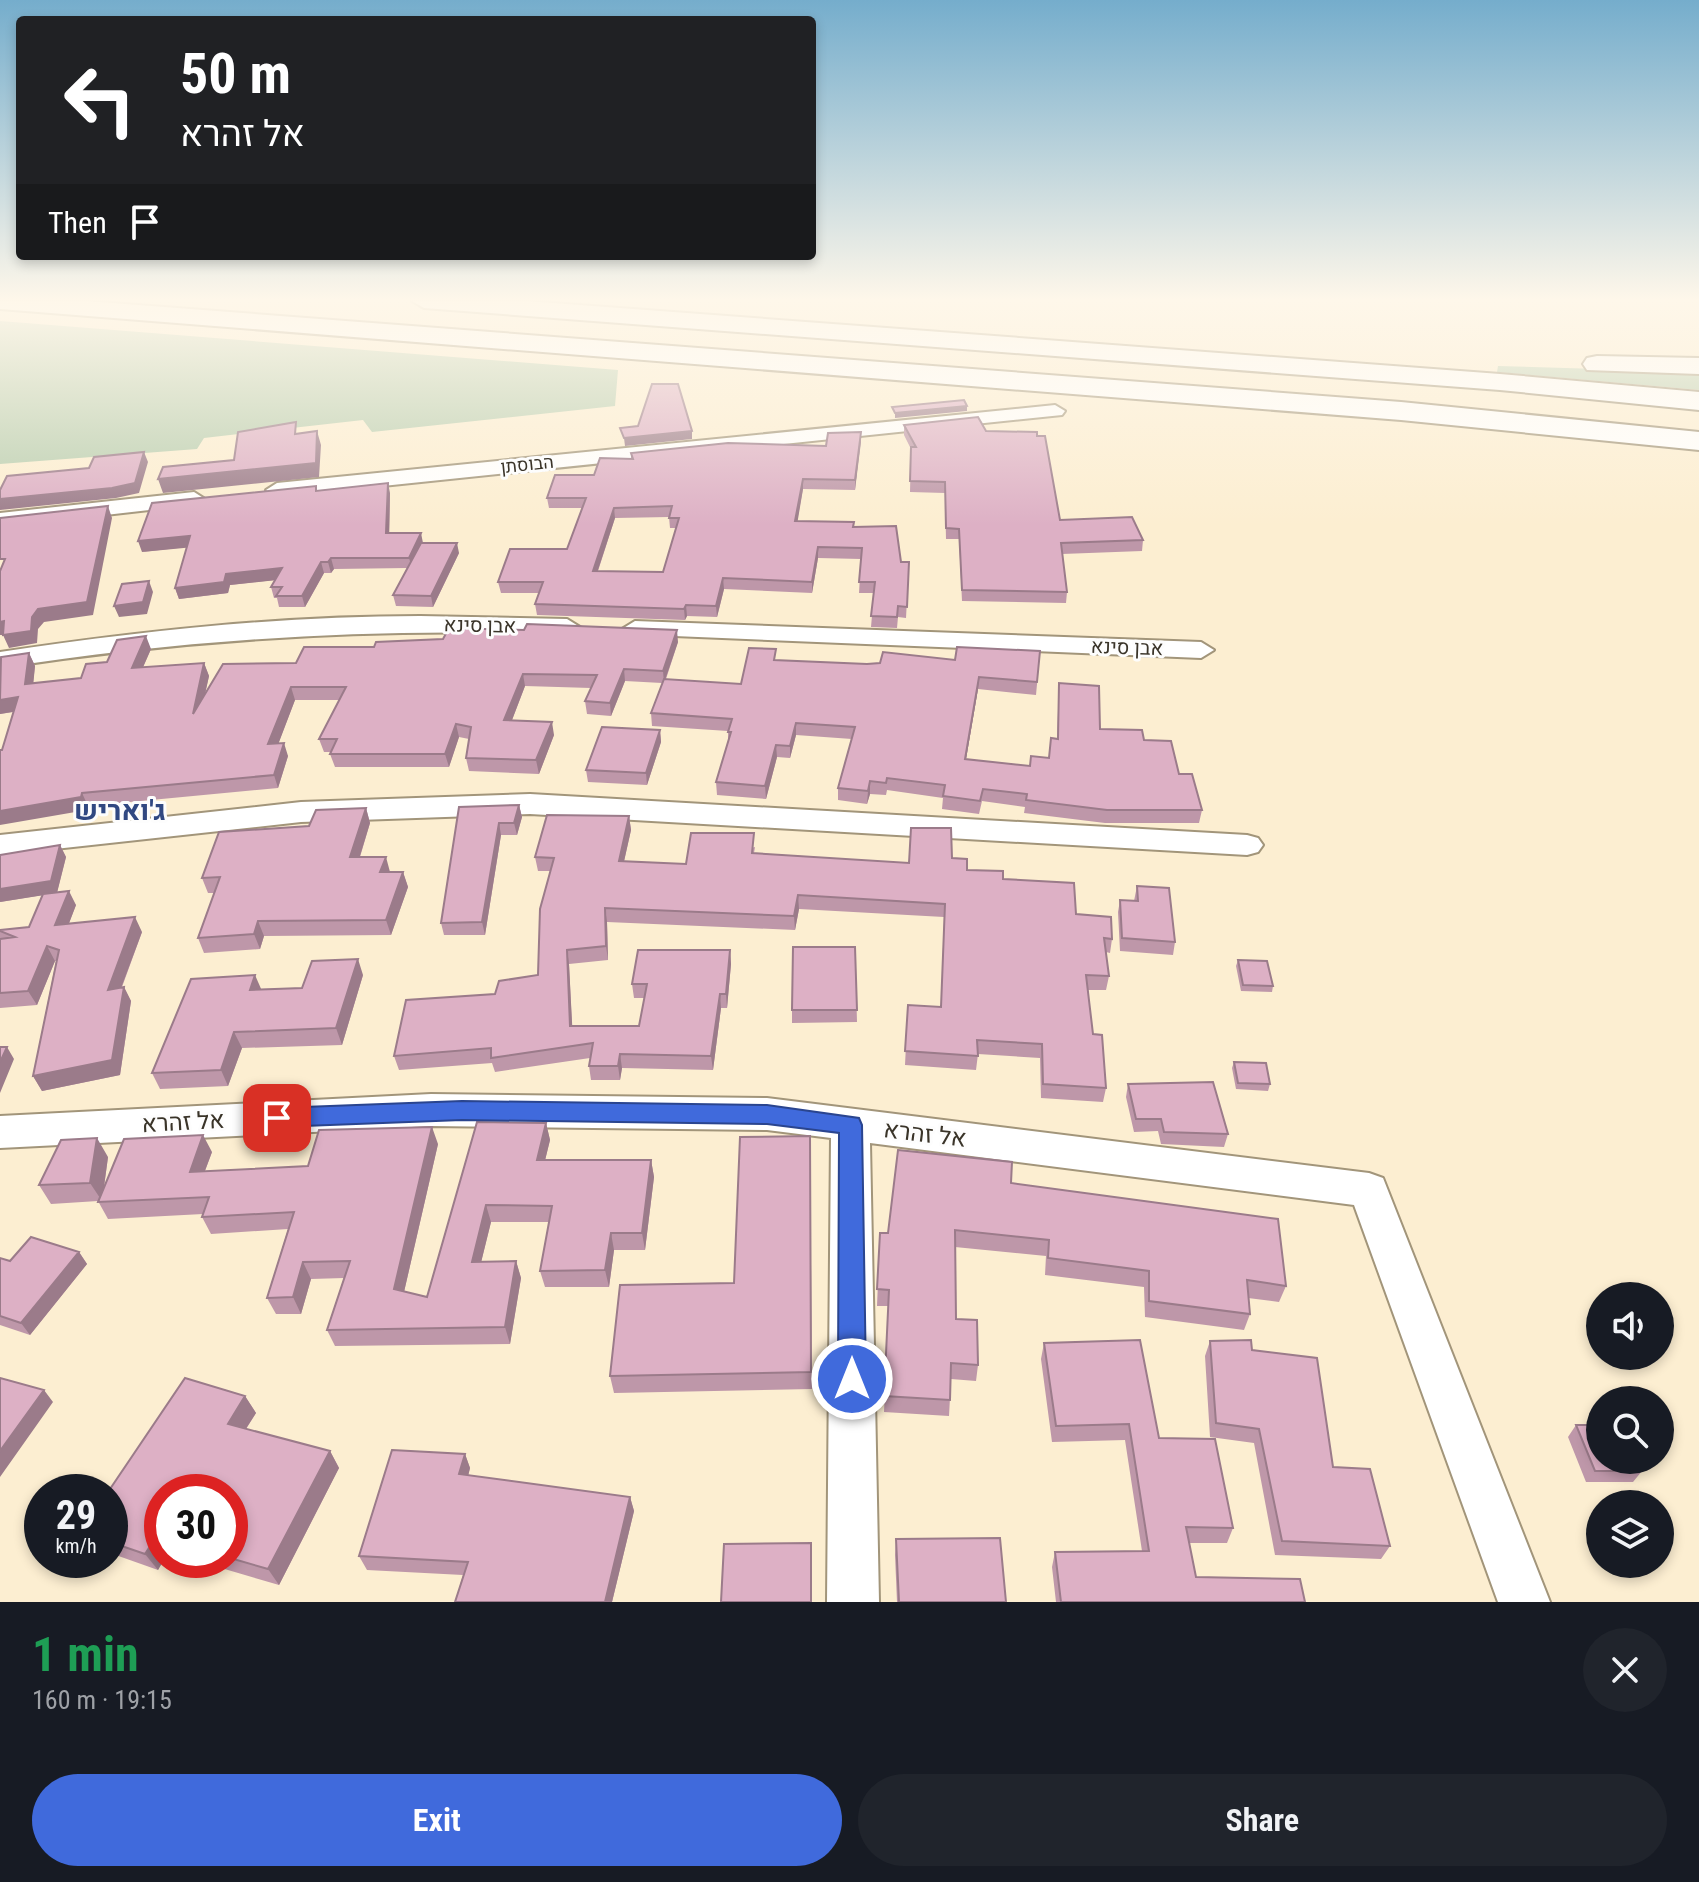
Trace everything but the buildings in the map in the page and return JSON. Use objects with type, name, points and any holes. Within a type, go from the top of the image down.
[{"type":"highway","points":[[907,376],[1239,407],[1699,459]]},
{"type":"highway","points":[[953,376],[1401,411],[1699,441]]},
{"type":"highway","points":[[1384,376],[1699,401]]},
{"type":"street","name":"הבוסתן","points":[[259,492],[1055,411]]},
{"type":"street","points":[[0,520],[213,497]]},
{"type":"street","name":"אבן סינא","points":[[0,660],[130,640],[277,627],[476,624],[1201,650]]},
{"type":"street","points":[[0,845],[120,829],[301,812],[530,804],[1247,845]]},
{"type":"street","name":"אל זהרא","points":[[0,1132],[431,1110],[767,1114],[1369,1190],[1524,1602]]},
{"type":"street","points":[[850,1125],[853,1602]]},
{"type":"green space","points":[[0,376],[618,376],[615,406],[372,432],[363,420],[204,438],[197,449],[0,464]]},
{"type":"green space","points":[[1539,376],[1699,376],[1699,390]]},
{"type":"district","name":"ג'ואריש","points":[[120,810]]},
{"type":"route","points":[[277,1118],[462,1110],[767,1114],[850,1125],[852,1379]]}]
